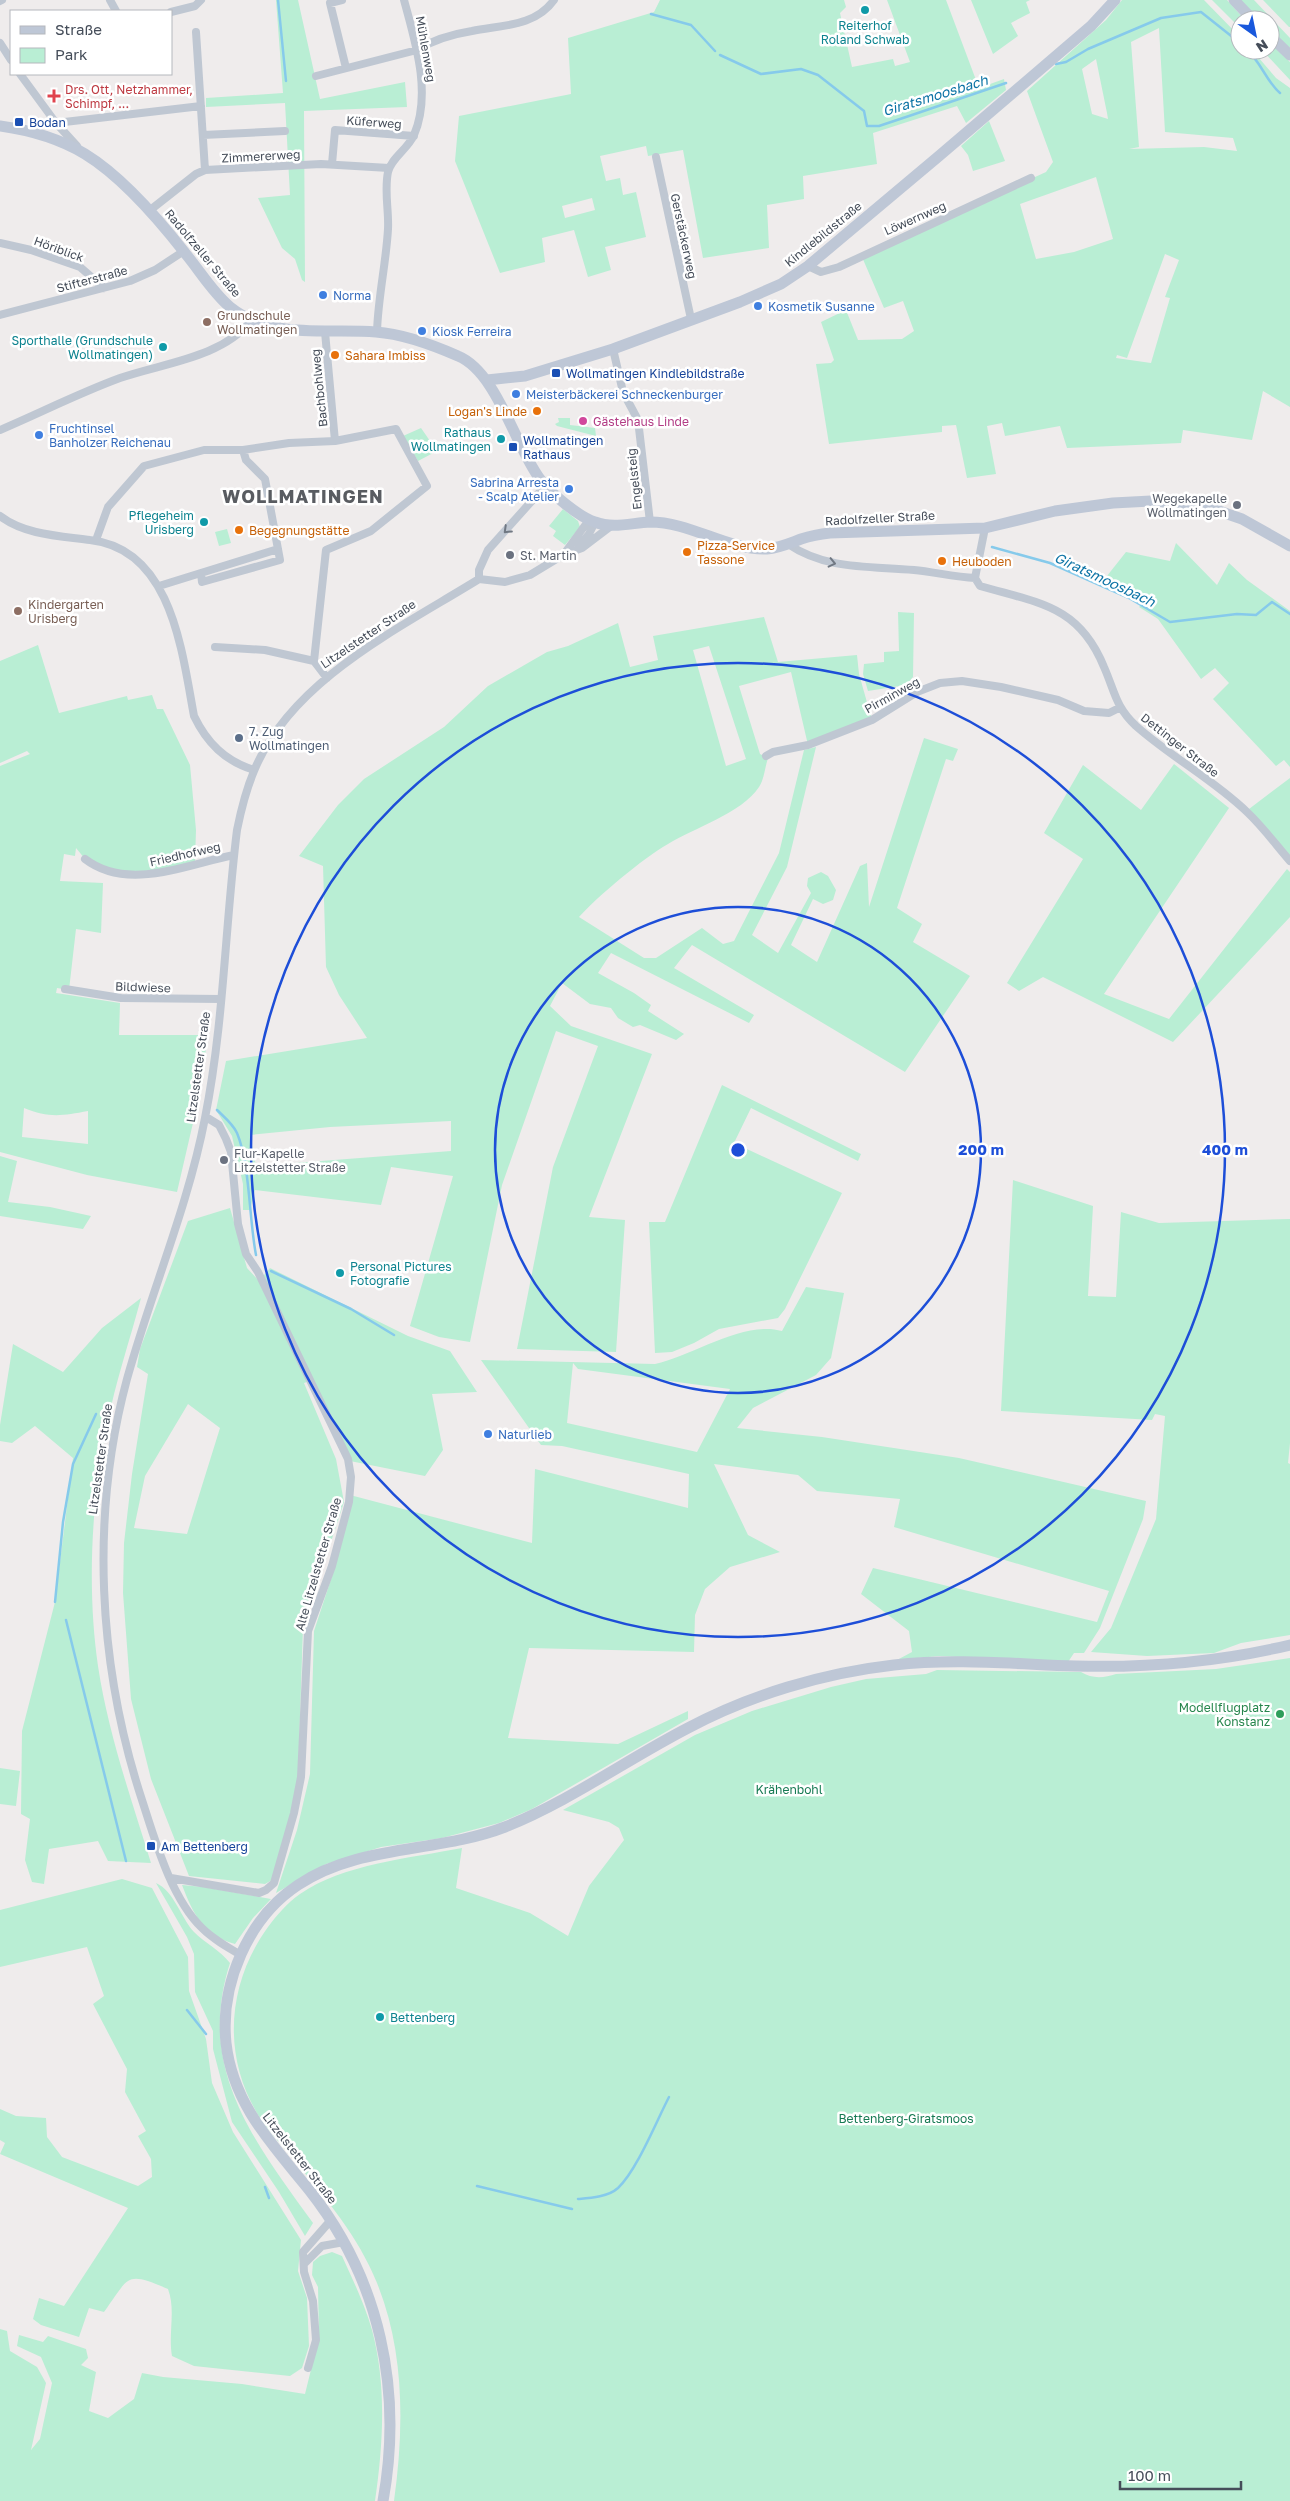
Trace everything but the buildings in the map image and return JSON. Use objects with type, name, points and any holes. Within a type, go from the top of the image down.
[{"type":"main road","name":"Kindlebildstraße","points":[[487,380],[506,380],[525,376],[613,348],[775,288],[808,266],[1091,26],[1115,0]]},
{"type":"main road","points":[[1234,0],[1244,10]]},
{"type":"main road","points":[[1280,46],[1290,55]]},
{"type":"main road","name":"Radolfzeller Straße","points":[[0,126],[33,132],[85,154],[149,211],[228,306],[251,321],[287,329],[325,332],[377,332],[403,337],[463,358],[479,369],[487,380],[530,462],[546,485],[592,521],[611,526],[650,522],[679,526],[752,548],[770,549],[807,537],[844,531],[985,528],[1055,511],[1113,503],[1151,501],[1202,506],[1219,511],[1242,519],[1290,546]]},
{"type":"main road","points":[[241,1955],[262,1919],[279,1901],[299,1884],[326,1870],[382,1854],[443,1843],[501,1828],[574,1794],[690,1726],[726,1710],[798,1684],[895,1665],[987,1662],[1076,1666],[1163,1665],[1235,1656],[1290,1645]]},
{"type":"main road","name":"Litzelstetter Straße","points":[[241,1955],[226,2006],[226,2038],[234,2079],[248,2112],[261,2132],[331,2220],[344,2242],[368,2292],[388,2367],[391,2412],[390,2452],[383,2501]]},
{"type":"street","points":[[172,12],[195,6],[201,0]]},
{"type":"street","points":[[342,0],[330,3],[346,68]]},
{"type":"street","name":"Mühlenweg","points":[[389,168],[414,136],[418,123],[422,92],[417,50],[404,0]]},
{"type":"street","points":[[316,76],[417,50],[428,43],[462,33],[529,20],[547,9],[554,0]]},
{"type":"street","points":[[196,32],[205,170]]},
{"type":"street","points":[[0,43],[10,58]]},
{"type":"street","points":[[21,75],[56,123],[85,154]]},
{"type":"street","points":[[56,123],[201,106]]},
{"type":"street","name":"Küferweg","points":[[332,164],[335,130],[414,136]]},
{"type":"street","points":[[203,135],[285,131]]},
{"type":"street","name":"Gerstäckerweg","points":[[656,157],[691,320]]},
{"type":"street","name":"Zimmererweg","points":[[149,211],[196,174],[205,170],[332,164],[389,168]]},
{"type":"street","points":[[377,332],[378,300],[388,228],[386,181],[389,168]]},
{"type":"street","name":"Löwernweg","points":[[808,266],[821,272],[839,267],[1031,178]]},
{"type":"street","name":"Höriblick","points":[[0,243],[31,250],[80,267],[104,288]]},
{"type":"street","name":"Stifterstraße","points":[[0,315],[130,281],[155,270],[184,251]]},
{"type":"street","points":[[0,430],[120,378],[219,345],[238,336],[251,321]]},
{"type":"street","name":"Bachbohlweg","points":[[314,662],[326,550],[371,531],[427,486],[396,429],[335,442],[325,332]]},
{"type":"street","name":"Engelsteig","points":[[613,348],[623,392],[638,420],[650,522]]},
{"type":"street","points":[[96,540],[108,507],[144,466],[204,450],[244,450],[289,443],[335,442]]},
{"type":"street","points":[[159,586],[201,572],[202,582],[280,560],[265,479],[246,460],[244,450]]},
{"type":"street","points":[[546,485],[488,550],[479,570],[479,579],[490,582],[514,581],[530,575],[563,555],[582,548],[611,526]]},
{"type":"street","points":[[0,516],[12,524],[31,531],[96,540],[126,552],[142,565],[159,586],[180,639],[194,716],[199,726],[207,739],[224,756],[237,764],[254,770]]},
{"type":"street","points":[[572,552],[583,542],[592,521]]},
{"type":"street","points":[[563,555],[592,521]]},
{"type":"street","points":[[975,578],[985,528]]},
{"type":"street","name":"Dettinger Straße","points":[[788,544],[799,552],[834,564],[923,571],[975,578],[980,586],[1043,604],[1062,614],[1079,626],[1096,645],[1119,708],[1149,737],[1246,811],[1290,861]]},
{"type":"street","name":"Litzelstetter Straße","points":[[241,1955],[199,1926],[185,1906],[156,1842],[136,1783],[119,1715],[107,1632],[104,1591],[104,1523],[114,1447],[126,1382],[196,1162],[206,1117],[219,1035],[234,855],[243,801],[254,770],[282,725],[303,700],[326,678],[479,579]]},
{"type":"street","points":[[215,647],[265,650],[314,662],[326,678]]},
{"type":"street","name":"Pirminweg","points":[[766,756],[774,752],[808,745],[872,720],[917,692],[940,683],[962,681],[1001,687],[1058,700],[1084,711],[1109,713],[1119,708]]},
{"type":"street","name":"Friedhofweg","points":[[85,858],[104,870],[116,873],[152,874],[234,855]]},
{"type":"street","name":"Bildwiese","points":[[65,989],[121,998],[221,999]]},
{"type":"street","name":"Alte Litzelstetter Straße","points":[[171,1878],[259,1893],[274,1883],[294,1813],[301,1777],[308,1631],[332,1566],[349,1502],[351,1478],[348,1459],[258,1272],[246,1254],[238,1224],[230,1152],[219,1125],[206,1117]]},
{"type":"street","points":[[308,2368],[316,2340],[313,2301],[303,2252],[331,2220]]},
{"type":"street","points":[[304,2264],[322,2246],[344,2242]]},
{"type":"green space","points":[[276,0],[298,0],[320,99],[405,82],[407,107],[304,111],[305,282],[302,280],[295,259],[282,248],[258,198],[290,195],[285,103],[206,107],[206,98],[283,93]]},
{"type":"green space","points":[[660,0],[844,0],[846,7],[840,13],[852,67],[893,59],[895,66],[910,62],[887,0],[946,0],[979,88],[1004,79],[1006,90],[966,123],[957,106],[873,133],[877,164],[803,176],[804,199],[767,205],[769,248],[703,258],[683,150],[648,156],[646,146],[600,156],[606,181],[620,178],[623,195],[636,192],[646,237],[605,247],[611,270],[588,277],[574,230],[542,238],[545,262],[500,273],[455,161],[459,116],[571,94],[568,38],[654,12]],"holes":[[[592,198],[595,210],[565,218],[562,206]]]},
{"type":"green space","points":[[971,0],[1030,0],[1026,2],[1030,13],[1011,23],[1018,36],[993,54]]},
{"type":"green space","points":[[1122,0],[1204,0],[1230,27],[1230,60],[1261,60],[1276,78],[1290,88],[1290,407],[1263,391],[1252,440],[1183,430],[1181,443],[1067,448],[1060,426],[1005,436],[1002,423],[987,426],[996,474],[967,478],[956,425],[942,426],[942,432],[829,444],[816,364],[831,363],[834,360],[821,322],[846,310],[858,340],[902,339],[914,331],[903,301],[884,308],[862,257],[1046,172],[1053,162],[1027,91],[1106,20]],"holes":[[[1159,28],[1165,132],[1233,138],[1237,151],[1204,147],[1129,149],[1139,147],[1131,42]],[[1096,59],[1108,119],[1092,114],[1082,69]],[[1096,177],[1113,239],[1074,252],[1036,259],[1020,204]],[[1165,254],[1179,260],[1165,297],[1170,298],[1151,363],[1116,358],[1117,355],[1127,358]]]},
{"type":"green space","points":[[1212,0],[1227,0],[1236,10],[1230,10],[1230,18]]},
{"type":"green space","points":[[1240,0],[1254,0],[1263,10],[1250,10]]},
{"type":"green space","points":[[1263,0],[1290,0],[1290,27],[1280,18],[1280,10],[1273,10]]},
{"type":"green space","points":[[1280,27],[1290,38],[1290,48],[1280,40]]},
{"type":"green space","points":[[1280,52],[1290,62],[1290,80],[1271,60],[1280,60]]},
{"type":"green space","points":[[989,121],[1005,161],[973,171],[968,155],[961,146]]},
{"type":"green space","points":[[558,418],[570,418],[570,425],[595,428],[596,436],[557,426],[555,424],[559,422]]},
{"type":"green space","points":[[421,428],[437,451],[418,461],[403,436]]},
{"type":"green space","points":[[563,509],[578,521],[580,527],[565,545],[553,536],[556,531],[549,526]]},
{"type":"green space","points":[[227,529],[231,543],[219,546],[215,532]]},
{"type":"green space","points":[[1176,543],[1217,585],[1229,563],[1247,580],[1290,611],[1290,767],[1284,760],[1276,766],[1213,699],[1229,683],[1215,668],[1201,679],[1158,619],[1139,607],[1143,603],[1103,581],[1126,552],[1170,561]]},
{"type":"green space","points":[[898,612],[914,613],[913,677],[906,685],[868,691],[863,674],[864,664],[884,662],[884,652],[899,651]]},
{"type":"green space","points":[[764,617],[778,662],[857,655],[859,674],[872,720],[808,745],[791,672],[739,686],[760,754],[768,758],[759,787],[741,805],[679,838],[633,868],[579,917],[644,958],[656,958],[702,928],[723,944],[734,941],[779,853],[804,750],[816,747],[787,867],[752,935],[778,953],[811,893],[807,886],[808,878],[821,872],[828,876],[836,890],[833,900],[823,904],[813,899],[791,945],[817,962],[860,866],[867,863],[869,907],[924,738],[958,749],[953,761],[946,759],[897,908],[922,924],[913,942],[970,976],[905,1072],[692,945],[674,968],[754,1015],[749,1023],[611,953],[598,973],[651,1005],[648,1011],[684,1034],[676,1040],[640,1025],[633,1027],[618,1018],[611,1008],[590,1004],[562,983],[550,1006],[571,1026],[652,1054],[589,1217],[625,1220],[616,1352],[517,1349],[553,1167],[598,1046],[556,1031],[502,1185],[470,1342],[439,1337],[410,1326],[453,1176],[391,1167],[381,1205],[255,1190],[250,1210],[243,1210],[243,1184],[232,1136],[216,1110],[226,1061],[367,1038],[339,995],[326,967],[323,866],[299,856],[338,805],[364,779],[444,727],[488,686],[547,652],[568,646],[618,623],[630,667],[658,660],[653,636]],"holes":[[[709,646],[746,759],[726,766],[693,650]],[[451,1121],[451,1151],[256,1166],[250,1135],[330,1127]]]},
{"type":"green space","points":[[38,645],[59,713],[127,696],[128,700],[152,695],[157,709],[163,709],[190,765],[196,830],[195,861],[174,870],[116,873],[85,859],[76,848],[75,856],[64,854],[60,881],[103,883],[101,933],[76,929],[69,990],[57,988],[56,993],[120,1003],[119,1035],[208,1035],[199,1097],[177,1192],[87,1175],[0,1152],[0,766],[30,754],[27,751],[0,763],[0,661]],"holes":[[[24,1108],[48,1115],[88,1111],[88,1144],[22,1137]]]},
{"type":"green space","points":[[1174,764],[1229,808],[1104,994],[1169,1019],[1287,869],[1290,872],[1290,917],[1173,1042],[1043,977],[1019,991],[1007,983],[1083,859],[1044,833],[1083,765],[1141,810]]},
{"type":"green space","points":[[1290,778],[1290,856],[1249,809]]},
{"type":"green space","points":[[722,1085],[861,1154],[858,1161],[751,1108],[734,1143],[842,1193],[785,1309],[778,1318],[719,1329],[694,1343],[672,1352],[655,1353],[649,1222],[665,1222]]},
{"type":"green space","points":[[0,1156],[17,1161],[8,1202],[50,1207],[91,1216],[83,1229],[0,1216]]},
{"type":"green space","points":[[1013,1180],[1093,1206],[1088,1296],[1116,1297],[1121,1212],[1159,1223],[1290,1219],[1290,1443],[1288,1463],[1290,1464],[1290,1635],[1241,1643],[1214,1653],[1147,1656],[1091,1652],[1111,1628],[1156,1519],[1165,1416],[1155,1414],[1152,1420],[1001,1411]]},
{"type":"green space","points":[[230,1208],[247,1268],[259,1281],[270,1268],[408,1336],[450,1351],[477,1392],[432,1394],[443,1450],[425,1476],[350,1461],[307,1382],[304,1383],[336,1459],[344,1502],[303,1627],[298,1777],[291,1813],[272,1880],[265,1884],[189,1876],[151,1779],[131,1699],[123,1593],[124,1543],[132,1474],[148,1374],[137,1367],[140,1349],[188,1221]],"holes":[[[188,1404],[220,1428],[187,1534],[134,1528],[145,1476]]]},
{"type":"green space","points":[[806,1287],[844,1293],[831,1358],[816,1375],[753,1408],[737,1428],[822,1437],[959,1458],[1146,1501],[1143,1519],[1100,1628],[1084,1653],[1074,1653],[1068,1662],[939,1656],[897,1660],[912,1652],[909,1631],[861,1594],[873,1568],[1097,1622],[1109,1591],[894,1527],[900,1499],[817,1491],[798,1475],[714,1464],[748,1535],[780,1552],[730,1567],[705,1589],[695,1615],[694,1652],[529,1648],[508,1738],[618,1744],[688,1711],[688,1719],[532,1809],[499,1823],[442,1838],[381,1847],[326,1864],[276,1893],[297,1830],[310,1774],[314,1631],[335,1567],[350,1495],[532,1543],[535,1469],[688,1508],[689,1474],[562,1446],[541,1445],[481,1360],[655,1364],[670,1360],[735,1334],[751,1330],[767,1329],[782,1331]],"holes":[[[573,1363],[578,1369],[730,1389],[697,1452],[567,1423]]]},
{"type":"green space","points":[[141,1298],[110,1410],[102,1455],[94,1515],[92,1577],[95,1637],[102,1691],[121,1765],[151,1863],[108,1861],[98,1841],[49,1849],[44,1884],[32,1882],[25,1860],[30,1819],[21,1814],[22,1731],[55,1602],[73,1458],[35,1426],[12,1443],[0,1441],[0,1425],[13,1344],[63,1372],[102,1328]]},
{"type":"green space","name":"Bettenberg-Giratsmoos","points":[[1290,1658],[1290,2501],[394,2501],[399,2446],[400,2391],[393,2336],[377,2283],[361,2250],[341,2219],[260,2118],[248,2095],[239,2071],[234,2022],[237,1997],[254,1949],[268,1927],[287,1905],[300,1894],[317,1884],[357,1869],[462,1848],[456,1888],[530,1913],[568,1936],[589,1886],[624,1840],[619,1828],[609,1822],[563,1810],[695,1735],[752,1711],[831,1687],[866,1679],[926,1674],[937,1670],[1081,1672],[1089,1676],[1098,1677],[1116,1674],[1216,1669]]},
{"type":"green space","points":[[0,1768],[20,1771],[16,1806],[0,1804]]},
{"type":"green space","points":[[122,1879],[152,1888],[188,1957],[189,1991],[206,2039],[212,2083],[233,2132],[301,2240],[298,2271],[307,2298],[309,2346],[302,2368],[290,2376],[194,2366],[172,2356],[172,2314],[168,2289],[144,2280],[130,2280],[124,2284],[104,2312],[89,2308],[79,2337],[41,2325],[33,2319],[39,2298],[64,2306],[128,2208],[0,2154],[5,2143],[0,2140],[0,2109],[16,2116],[46,2118],[47,2137],[62,2157],[138,2186],[152,2177],[151,2159],[138,2136],[146,2131],[125,2092],[127,2069],[93,2004],[104,1996],[87,1947],[0,1967],[0,1910]]},
{"type":"green space","points":[[156,1883],[173,1898],[194,1932],[222,1954],[230,1963],[221,2001],[220,2037],[226,2070],[237,2102],[252,2133],[270,2163],[313,2223],[305,2236],[279,2192],[232,2122],[213,2049],[213,2031],[195,1992],[194,1954],[187,1937]]},
{"type":"green space","points":[[182,1885],[271,1899],[253,1918],[235,1944],[215,1935],[201,1922],[195,1914]]},
{"type":"green space","points":[[332,2252],[342,2256],[369,2321],[377,2351],[382,2394],[382,2437],[375,2501],[0,2501],[0,2329],[7,2331],[10,2351],[37,2367],[46,2383],[31,2450],[40,2439],[52,2383],[41,2357],[17,2346],[19,2335],[43,2342],[48,2336],[86,2349],[88,2358],[81,2365],[96,2372],[89,2411],[108,2418],[134,2399],[142,2373],[163,2377],[242,2384],[305,2394],[319,2337],[318,2287],[312,2275],[313,2262],[320,2256]]},
{"type":"waterway","points":[[278,0],[286,81]]},
{"type":"waterway","name":"Giratsmoosbach","points":[[1056,64],[1066,62],[1088,49],[1161,18],[1201,12],[1230,35]]},
{"type":"waterway","name":"Giratsmoosbach","points":[[651,14],[691,25],[715,51]]},
{"type":"waterway","name":"Giratsmoosbach","points":[[720,55],[761,74],[801,69],[818,75],[864,111],[867,126],[879,126],[1006,83]]},
{"type":"waterway","name":"Giratsmoosbach","points":[[1256,60],[1280,93]]},
{"type":"waterway","name":"Giratsmoosbach","points":[[992,547],[1050,563],[1129,598],[1170,622],[1237,614],[1256,615],[1272,602],[1290,614]]},
{"type":"waterway","points":[[217,1110],[235,1130],[241,1146],[247,1176],[256,1255]]},
{"type":"waterway","points":[[271,1271],[351,1309],[394,1335]]},
{"type":"waterway","points":[[55,1602],[63,1522],[73,1464],[96,1414]]},
{"type":"waterway","points":[[66,1620],[126,1861]]},
{"type":"waterway","points":[[187,2010],[206,2034]]},
{"type":"waterway","points":[[578,2199],[604,2195],[618,2188],[639,2158],[669,2097]]},
{"type":"waterway","points":[[477,2186],[572,2209]]},
{"type":"waterway","points":[[265,2187],[269,2198]]},
{"type":"place","name":"Reiterhof Roland Schwab","points":[[865,10]]},
{"type":"place","name":"Drs. Ott, Netzhammer, Schimpf, ...","points":[[54,96]]},
{"type":"place","name":"Bodan","points":[[19,122]]},
{"type":"place","name":"Norma","points":[[323,295]]},
{"type":"place","name":"Kosmetik Susanne","points":[[758,306]]},
{"type":"place","name":"Grundschule Wollmatingen","points":[[207,322]]},
{"type":"place","name":"Kiosk Ferreira","points":[[422,331]]},
{"type":"place","name":"Sporthalle (Grundschule Wollmatingen)","points":[[163,347]]},
{"type":"place","name":"Sahara Imbiss","points":[[335,355]]},
{"type":"place","name":"Wollmatingen Kindlebildstraße","points":[[556,373]]},
{"type":"place","name":"Meisterbäckerei Schneckenburger","points":[[516,394]]},
{"type":"place","name":"Logan's Linde","points":[[537,411]]},
{"type":"place","name":"Gästehaus Linde","points":[[583,421]]},
{"type":"place","name":"Fruchtinsel Banholzer Reichenau","points":[[39,435]]},
{"type":"place","name":"Rathaus Wollmatingen","points":[[501,439]]},
{"type":"place","name":"Wollmatingen Rathaus","points":[[513,447]]},
{"type":"place","name":"Sabrina Arresta - Scalp Atelier","points":[[569,489]]},
{"type":"place","name":"Wegekapelle Wollmatingen","points":[[1237,505]]},
{"type":"place","name":"Pflegeheim Urisberg","points":[[204,522]]},
{"type":"place","name":"Begegnungstätte","points":[[239,530]]},
{"type":"place","name":"Pizza-Service Tassone","points":[[687,552]]},
{"type":"place","name":"St. Martin","points":[[510,555]]},
{"type":"place","name":"Heuboden","points":[[942,561]]},
{"type":"place","name":"Kindergarten Urisberg","points":[[18,611]]},
{"type":"place","name":"7. Zug Wollmatingen","points":[[239,738]]},
{"type":"place","name":"Flur-Kapelle Litzelstetter Straße","points":[[224,1160]]},
{"type":"place","name":"Personal Pictures Fotografie","points":[[340,1273]]},
{"type":"place","name":"Naturlieb","points":[[488,1434]]},
{"type":"place","name":"Modellflugplatz Konstanz","points":[[1280,1714]]},
{"type":"place","name":"Am Bettenberg","points":[[151,1846]]},
{"type":"place","name":"Bettenberg","points":[[380,2017]]},
{"type":"district","name":"WOLLMATINGEN","points":[[303,496]]},
{"type":"park label","name":"Krähenbohl","points":[[789,1789]]}]
